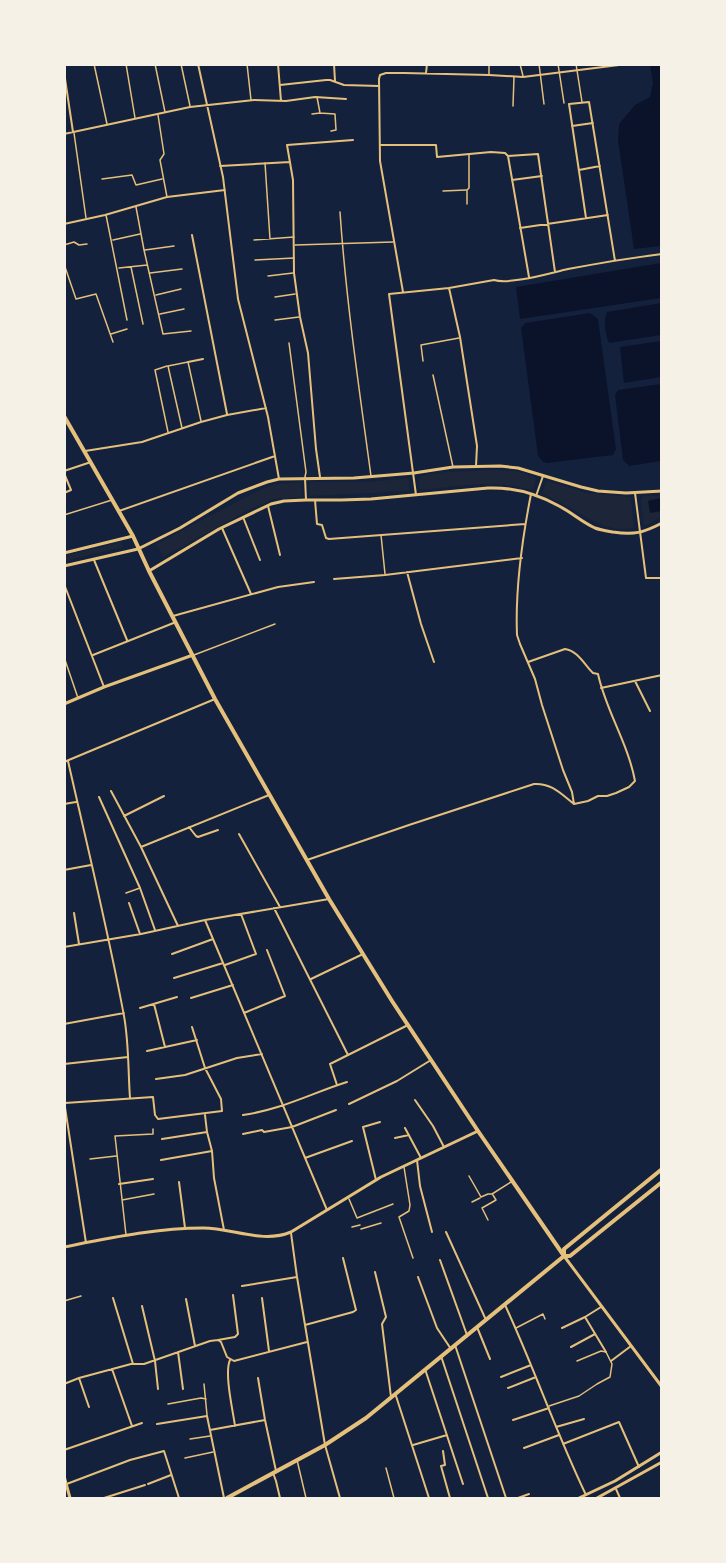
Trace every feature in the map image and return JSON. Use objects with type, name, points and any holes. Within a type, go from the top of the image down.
[{"type":"main road","points":[[64,416],[133,536],[215,699],[329,899],[431,1060],[564,1256]]},
{"type":"main road","points":[[564,1256],[564,1249],[662,1169]]},
{"type":"main road","points":[[225,1498],[325,1445],[366,1418],[564,1256],[570,1256],[662,1182]]},
{"type":"street","points":[[198,64],[225,190],[238,299],[266,408],[279,479]]},
{"type":"street","points":[[278,64],[281,101]]},
{"type":"street","points":[[334,64],[335,81]]},
{"type":"street","points":[[426,73],[427,64]]},
{"type":"street","points":[[403,292],[380,161],[380,75],[426,73],[523,77],[627,64]]},
{"type":"street","points":[[64,72],[73,132]]},
{"type":"street","points":[[280,85],[326,80],[344,85],[379,86]]},
{"type":"street","points":[[64,134],[190,107],[317,97],[346,99]]},
{"type":"street","points":[[586,218],[569,104],[590,102],[615,261]]},
{"type":"street","points":[[572,126],[592,123]]},
{"type":"street","points":[[320,477],[308,353],[296,294],[293,180],[287,145],[353,140]]},
{"type":"street","points":[[380,144],[436,146],[437,157],[469,154],[505,153],[507,156],[538,154],[555,272]]},
{"type":"street","points":[[507,156],[529,277]]},
{"type":"street","points":[[220,166],[290,162]]},
{"type":"street","points":[[579,170],[600,166]]},
{"type":"street","points":[[512,180],[542,176]]},
{"type":"street","points":[[64,224],[105,215],[167,196],[225,190]]},
{"type":"street","points":[[520,228],[608,215]]},
{"type":"street","points":[[192,234],[227,415]]},
{"type":"street","points":[[416,495],[389,294],[449,288],[494,280],[500,282],[662,254]]},
{"type":"street","points":[[449,288],[460,337],[477,446],[476,466]]},
{"type":"street","points":[[188,362],[203,359]]},
{"type":"street","points":[[85,451],[142,442],[201,422],[266,408]]},
{"type":"street","points":[[119,511],[275,456]]},
{"type":"street","points":[[64,493],[71,490],[64,472],[91,462]]},
{"type":"street","points":[[64,566],[138,549],[180,528],[238,493],[279,479],[371,477],[453,467],[512,467],[588,489],[617,493],[662,491]]},
{"type":"street","points":[[536,496],[543,475]]},
{"type":"street","points":[[305,477],[306,500]]},
{"type":"street","points":[[149,571],[243,517],[284,501],[346,500],[488,488],[512,489],[531,494],[561,507],[595,528],[621,533],[640,533],[662,523]]},
{"type":"street","points":[[635,493],[646,578],[661,578],[662,584]]},
{"type":"street","points":[[531,494],[519,579],[518,635],[535,679],[574,804]]},
{"type":"street","points":[[315,500],[317,522],[322,525],[327,539],[525,524]]},
{"type":"street","points":[[267,506],[280,555]]},
{"type":"street","points":[[243,517],[260,560]]},
{"type":"street","points":[[222,528],[251,594]]},
{"type":"street","points":[[64,553],[133,536]]},
{"type":"street","points":[[334,579],[522,558]]},
{"type":"street","points":[[94,560],[127,640]]},
{"type":"street","points":[[407,572],[434,662]]},
{"type":"street","points":[[173,616],[278,587],[314,582]]},
{"type":"street","points":[[64,584],[105,687]]},
{"type":"street","points":[[92,656],[176,622]]},
{"type":"street","points":[[307,860],[534,784],[545,784],[552,787],[574,804],[616,793],[635,781],[598,674],[593,673],[571,650],[565,649],[528,662]]},
{"type":"street","points":[[64,704],[193,656]]},
{"type":"street","points":[[601,688],[662,675]]},
{"type":"street","points":[[635,681],[650,711]]},
{"type":"street","points":[[130,1098],[124,1013],[92,865],[66,761],[215,699]]},
{"type":"street","points":[[111,791],[141,847],[178,926]]},
{"type":"street","points":[[141,847],[269,795]]},
{"type":"street","points":[[124,816],[164,796]]},
{"type":"street","points":[[99,797],[140,888],[155,930]]},
{"type":"street","points":[[64,804],[77,801]]},
{"type":"street","points":[[189,827],[198,837],[218,830]]},
{"type":"street","points":[[239,834],[279,907]]},
{"type":"street","points":[[64,865],[65,870],[92,865]]},
{"type":"street","points":[[64,946],[329,899]]},
{"type":"street","points":[[129,903],[140,934]]},
{"type":"street","points":[[274,908],[348,1055]]},
{"type":"street","points":[[74,914],[79,944]]},
{"type":"street","points":[[174,978],[256,954],[241,914]]},
{"type":"street","points":[[205,920],[327,1210]]},
{"type":"street","points":[[172,954],[213,939]]},
{"type":"street","points":[[244,1013],[285,996],[267,950]]},
{"type":"street","points":[[310,980],[363,954]]},
{"type":"street","points":[[191,998],[233,985]]},
{"type":"street","points":[[140,1008],[177,997]]},
{"type":"street","points":[[154,1004],[165,1047]]},
{"type":"street","points":[[64,1024],[124,1013]]},
{"type":"street","points":[[337,1085],[330,1064],[408,1025]]},
{"type":"street","points":[[86,1243],[65,1102],[153,1096],[155,1115],[158,1119],[222,1111],[221,1099],[206,1068],[192,1027]]},
{"type":"street","points":[[147,1051],[196,1041]]},
{"type":"street","points":[[156,1080],[185,1075],[237,1058],[262,1054]]},
{"type":"street","points":[[64,1064],[128,1057]]},
{"type":"street","points":[[349,1104],[397,1081],[431,1060]]},
{"type":"street","points":[[243,1115],[284,1106],[347,1082]]},
{"type":"street","points":[[415,1100],[444,1147]]},
{"type":"street","points":[[243,1134],[292,1127],[336,1110]]},
{"type":"street","points":[[205,1114],[224,1230]]},
{"type":"street","points":[[376,1180],[363,1127],[380,1122]]},
{"type":"street","points":[[405,1128],[419,1159],[418,1177],[432,1232]]},
{"type":"street","points":[[64,1247],[185,1228],[207,1228],[267,1237],[279,1236],[291,1232],[376,1180],[478,1131]]},
{"type":"street","points":[[162,1139],[207,1132]]},
{"type":"street","points":[[395,1138],[409,1135]]},
{"type":"street","points":[[305,1158],[352,1141]]},
{"type":"street","points":[[160,1160],[212,1151]]},
{"type":"street","points":[[119,1184],[153,1179]]},
{"type":"street","points":[[179,1182],[185,1228]]},
{"type":"street","points":[[291,1232],[325,1445],[340,1498]]},
{"type":"street","points":[[446,1232],[486,1320]]},
{"type":"street","points":[[564,1256],[662,1387]]},
{"type":"street","points":[[305,1325],[356,1310],[343,1258]]},
{"type":"street","points":[[440,1260],[467,1335]]},
{"type":"street","points":[[375,1272],[386,1317],[382,1324],[393,1395],[429,1498]]},
{"type":"street","points":[[242,1286],[297,1277]]},
{"type":"street","points":[[418,1277],[437,1328],[453,1347],[507,1498]]},
{"type":"street","points":[[64,1384],[112,1369],[144,1364],[195,1346],[236,1337],[238,1334],[233,1295]]},
{"type":"street","points":[[113,1298],[133,1364]]},
{"type":"street","points":[[262,1298],[269,1352]]},
{"type":"street","points":[[186,1299],[195,1346]]},
{"type":"street","points":[[505,1305],[586,1496]]},
{"type":"street","points":[[142,1306],[155,1360],[158,1389]]},
{"type":"street","points":[[562,1328],[601,1306]]},
{"type":"street","points":[[585,1317],[606,1352]]},
{"type":"street","points":[[477,1327],[490,1359]]},
{"type":"street","points":[[571,1347],[595,1334]]},
{"type":"street","points":[[218,1340],[230,1360]]},
{"type":"street","points":[[230,1360],[308,1342]]},
{"type":"street","points":[[611,1361],[631,1346]]},
{"type":"street","points":[[178,1352],[183,1389]]},
{"type":"street","points":[[441,1356],[488,1498]]},
{"type":"street","points":[[230,1360],[228,1365],[230,1394],[235,1426]]},
{"type":"street","points":[[501,1377],[531,1365]]},
{"type":"street","points":[[112,1369],[132,1426]]},
{"type":"street","points":[[425,1369],[464,1484]]},
{"type":"street","points":[[508,1388],[536,1377]]},
{"type":"street","points":[[79,1378],[89,1407]]},
{"type":"street","points":[[258,1378],[280,1498]]},
{"type":"street","points":[[513,1420],[548,1407]]},
{"type":"street","points":[[157,1424],[207,1416],[213,1452],[225,1498]]},
{"type":"street","points":[[556,1427],[584,1419]]},
{"type":"street","points":[[210,1430],[265,1420]]},
{"type":"street","points":[[563,1444],[617,1422],[620,1423],[639,1467]]},
{"type":"street","points":[[64,1450],[142,1423]]},
{"type":"street","points":[[412,1445],[447,1435]]},
{"type":"street","points":[[524,1448],[559,1435]]},
{"type":"street","points":[[66,1484],[164,1451],[179,1498]]},
{"type":"street","points":[[443,1451],[445,1465],[441,1466],[450,1498]]},
{"type":"street","points":[[579,1498],[615,1481],[662,1452]]},
{"type":"street","points":[[597,1498],[662,1462]]},
{"type":"street","points":[[64,1476],[70,1498]]},
{"type":"street","points":[[104,1498],[171,1476]]},
{"type":"street","points":[[616,1489],[620,1498]]},
{"type":"street","points":[[518,1498],[529,1494]]},
{"type":"lane","points":[[94,64],[107,125]]},
{"type":"lane","points":[[126,64],[135,119]]},
{"type":"lane","points":[[155,64],[165,112]]},
{"type":"lane","points":[[181,64],[190,107]]},
{"type":"lane","points":[[247,64],[251,101]]},
{"type":"lane","points":[[489,64],[489,75]]},
{"type":"lane","points":[[520,64],[523,77]]},
{"type":"lane","points":[[539,64],[544,104]]},
{"type":"lane","points":[[558,64],[564,103]]},
{"type":"lane","points":[[576,64],[582,103]]},
{"type":"lane","points":[[513,106],[514,76]]},
{"type":"lane","points":[[317,97],[320,113]]},
{"type":"lane","points":[[158,114],[164,154],[160,160],[167,196]]},
{"type":"lane","points":[[312,114],[335,114],[336,130],[331,131]]},
{"type":"lane","points":[[73,132],[86,219]]},
{"type":"lane","points":[[467,204],[469,154]]},
{"type":"lane","points":[[265,163],[270,239]]},
{"type":"lane","points":[[102,179],[132,175],[136,185],[163,179]]},
{"type":"lane","points":[[443,191],[467,190]]},
{"type":"lane","points":[[136,206],[163,334],[191,331]]},
{"type":"lane","points":[[340,212],[356,370],[371,477]]},
{"type":"lane","points":[[105,215],[127,320]]},
{"type":"lane","points":[[111,240],[141,234]]},
{"type":"lane","points":[[254,240],[295,237]]},
{"type":"lane","points":[[64,245],[74,242],[79,245],[87,244]]},
{"type":"lane","points":[[294,244],[393,242]]},
{"type":"lane","points":[[144,250],[174,246]]},
{"type":"lane","points":[[255,260],[295,258]]},
{"type":"lane","points":[[64,264],[76,299],[96,294],[113,342]]},
{"type":"lane","points":[[117,268],[147,265]]},
{"type":"lane","points":[[131,267],[143,324]]},
{"type":"lane","points":[[149,273],[182,269]]},
{"type":"lane","points":[[268,276],[294,273]]},
{"type":"lane","points":[[155,295],[181,290]]},
{"type":"lane","points":[[274,297],[296,294]]},
{"type":"lane","points":[[159,315],[184,309]]},
{"type":"lane","points":[[275,320],[300,317]]},
{"type":"lane","points":[[110,334],[127,329]]},
{"type":"lane","points":[[423,361],[421,345],[460,337]]},
{"type":"lane","points":[[289,343],[305,477]]},
{"type":"lane","points":[[168,433],[155,370],[188,362],[201,422]]},
{"type":"lane","points":[[168,366],[182,428]]},
{"type":"lane","points":[[433,375],[453,467]]},
{"type":"lane","points":[[64,514],[113,500]]},
{"type":"lane","points":[[381,535],[385,575]]},
{"type":"lane","points":[[193,656],[275,624]]},
{"type":"lane","points":[[64,657],[79,699]]},
{"type":"lane","points":[[126,893],[140,888]]},
{"type":"lane","points":[[126,1236],[115,1137],[153,1134],[153,1129]]},
{"type":"lane","points":[[90,1159],[117,1156]]},
{"type":"lane","points":[[404,1166],[410,1205],[409,1211],[399,1217],[413,1258]]},
{"type":"lane","points":[[469,1176],[481,1197]]},
{"type":"lane","points":[[472,1202],[492,1194],[512,1181]]},
{"type":"lane","points":[[121,1200],[154,1194]]},
{"type":"lane","points":[[488,1220],[482,1208],[496,1200],[492,1194]]},
{"type":"lane","points":[[348,1196],[357,1218],[393,1204]]},
{"type":"lane","points":[[361,1229],[381,1223]]},
{"type":"lane","points":[[351,1227],[360,1225]]},
{"type":"lane","points":[[64,1301],[81,1296]]},
{"type":"lane","points":[[542,1308],[545,1319]]},
{"type":"lane","points":[[516,1329],[543,1314]]},
{"type":"lane","points":[[548,1407],[579,1396],[609,1379],[612,1367],[606,1352],[601,1351],[578,1361]]},
{"type":"lane","points":[[204,1384],[207,1416]]},
{"type":"lane","points":[[168,1404],[206,1399]]},
{"type":"lane","points":[[190,1439],[211,1435]]},
{"type":"lane","points":[[185,1458],[213,1452]]},
{"type":"lane","points":[[297,1459],[306,1498]]},
{"type":"lane","points":[[386,1468],[394,1498]]},
{"type":"shaded area","points":[[650,65],[661,65],[661,246],[634,249],[618,141],[619,124],[635,105],[650,97],[653,83]]},
{"type":"shaded area","points":[[661,263],[661,298],[520,319],[516,287]]},
{"type":"shaded area","points":[[661,303],[661,335],[609,343],[605,327],[607,312]]},
{"type":"shaded area","points":[[590,313],[598,319],[616,449],[613,455],[543,462],[538,456],[521,328],[525,323]]},
{"type":"shaded area","points":[[661,341],[661,377],[624,383],[620,347]]},
{"type":"shaded area","points":[[661,384],[661,461],[629,466],[623,460],[615,395],[618,390]]},
{"type":"shaded area","points":[[515,471],[534,476],[536,480],[534,489],[490,484],[420,489],[421,476],[445,472]]},
{"type":"shaded area","points":[[409,478],[409,491],[310,496],[309,482],[370,482]]},
{"type":"shaded area","points":[[548,481],[586,493],[630,497],[634,528],[606,526],[543,494]]},
{"type":"shaded area","points":[[301,482],[302,497],[273,499],[163,557],[156,544],[262,489],[275,484]]},
{"type":"shaded area","points":[[644,496],[661,496],[661,498],[649,500],[650,512],[661,511],[661,517],[644,525],[641,499]]},
{"type":"shaded area","points":[[661,498],[661,511],[650,513],[648,501]]},
{"type":"shaded area","points":[[122,542],[123,547],[65,561],[65,556]]}]
